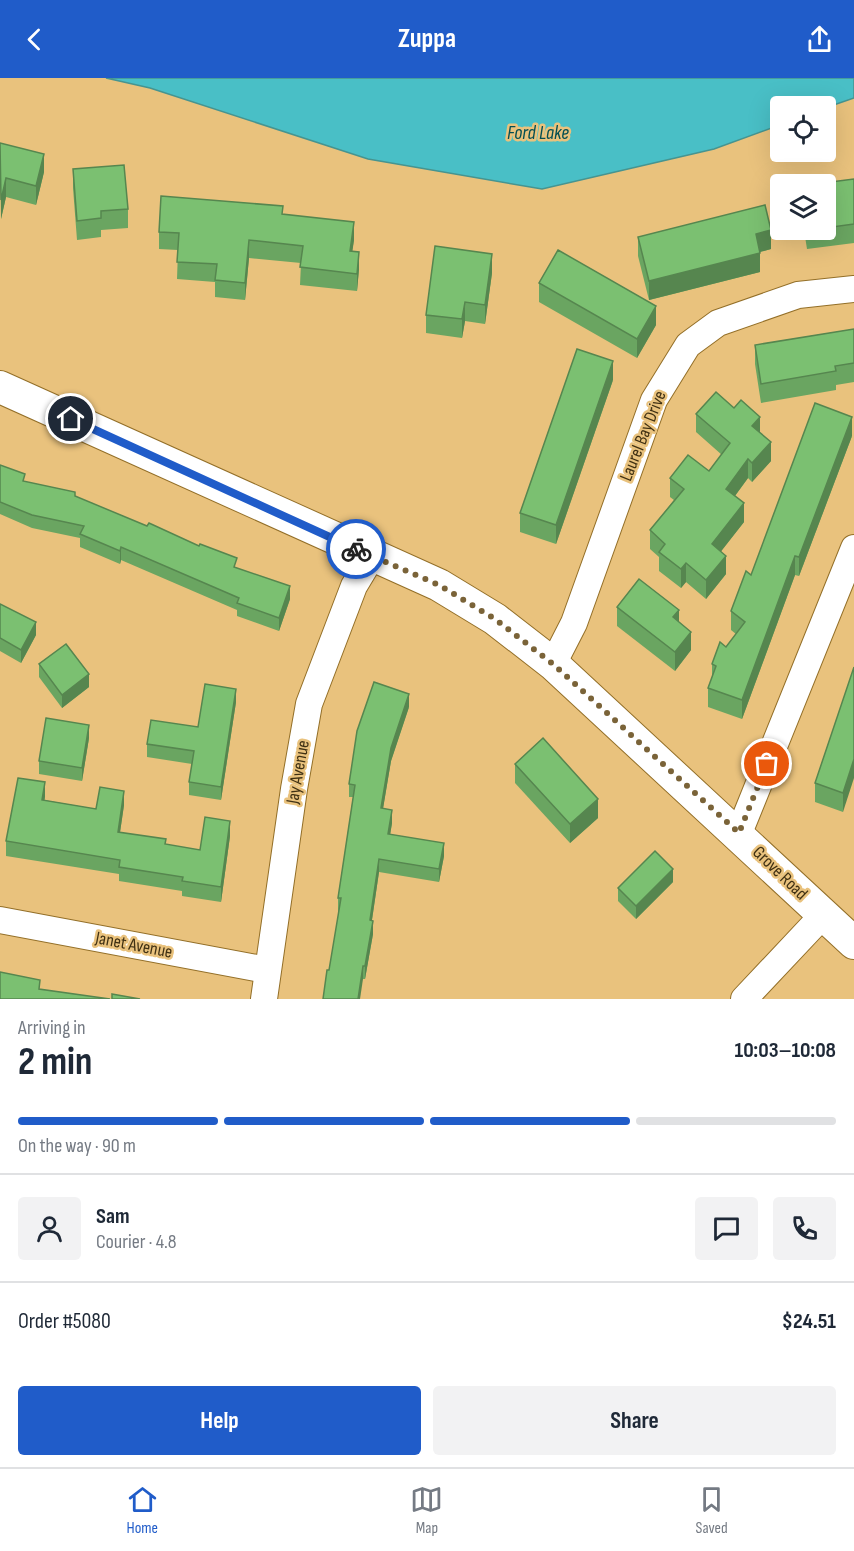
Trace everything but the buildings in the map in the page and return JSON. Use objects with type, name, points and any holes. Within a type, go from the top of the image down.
[{"type":"main road","name":"Grove Road","points":[[0,387],[439,585],[486,613],[553,664],[739,833],[854,943]]},
{"type":"street","name":"Laurel Bay Drive","points":[[553,664],[574,624],[654,400],[688,345],[718,323],[788,299],[854,289]]},
{"type":"street","points":[[739,833],[854,548]]},
{"type":"street","name":"Jay Avenue","points":[[264,999],[309,704],[354,586],[372,556]]},
{"type":"street","points":[[744,999],[824,914]]},
{"type":"street","name":"Janet Avenue","points":[[0,920],[267,970]]},
{"type":"water","name":"Ford Lake","points":[[106,78],[854,78],[854,98],[836,104],[836,96],[770,96],[770,129],[714,149],[542,189],[368,159],[150,88]]},
{"type":"way so far","points":[[356,549],[439,585],[495,619],[553,664],[739,833],[767,764]]},
{"type":"route","points":[[71,419],[356,549]]}]
